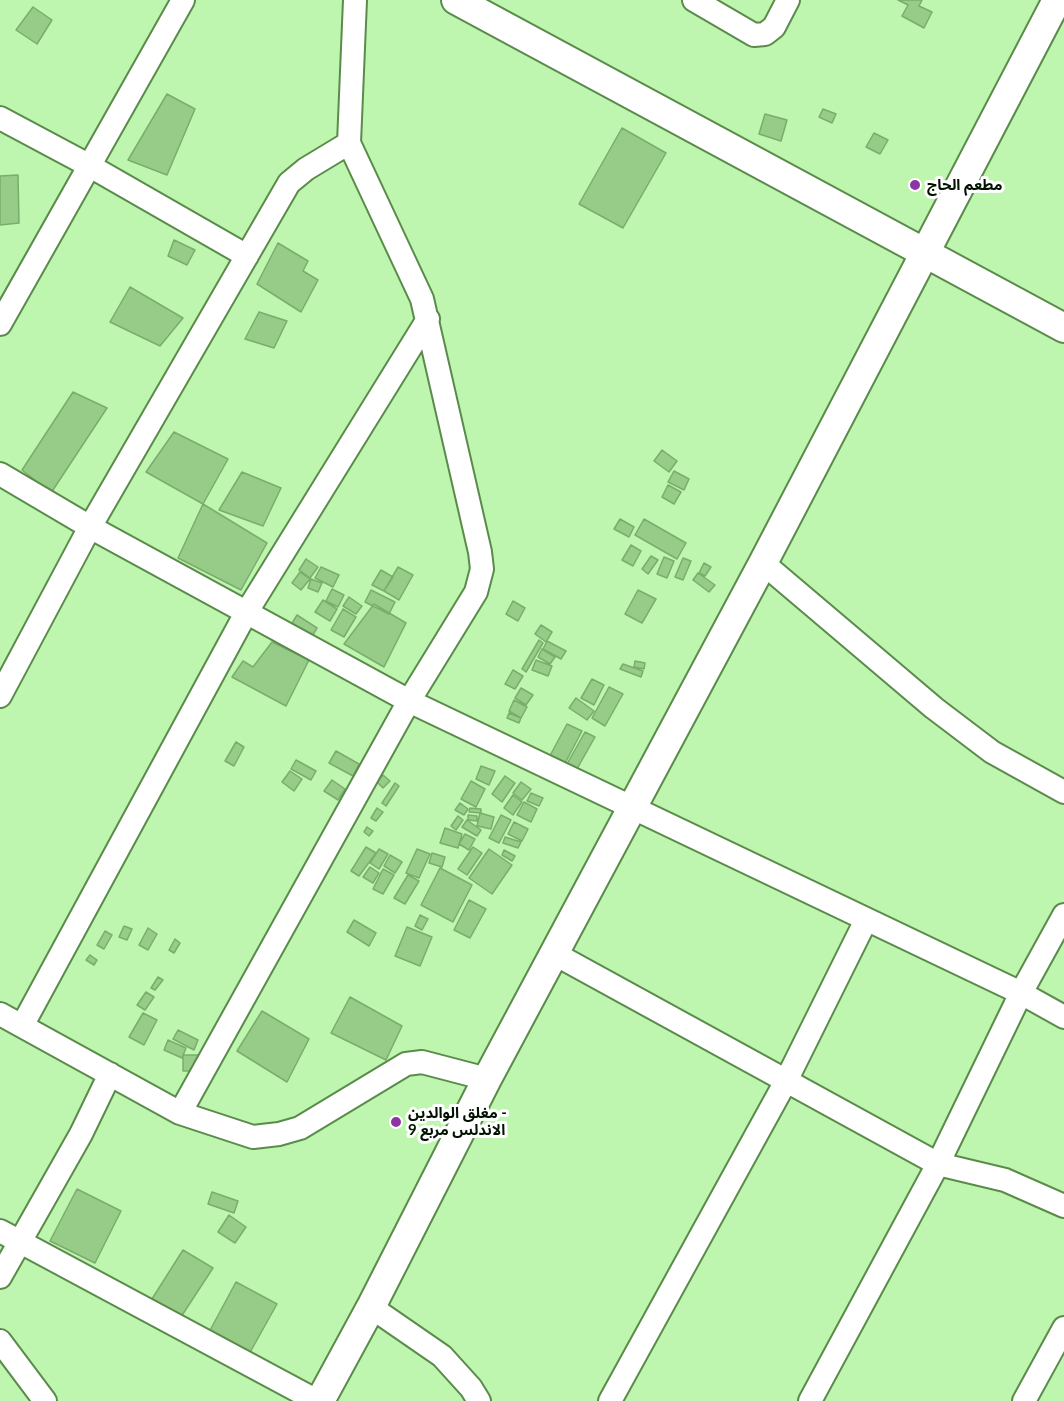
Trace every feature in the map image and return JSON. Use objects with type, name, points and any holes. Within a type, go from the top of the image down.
[{"type":"street","points":[[0,324],[7,294],[90,166],[183,0]]},
{"type":"street","points":[[180,1113],[410,701],[476,592],[482,569],[422,299],[350,143],[355,0]]},
{"type":"street","points":[[456,0],[1064,328]]},
{"type":"street","points":[[694,0],[754,35],[765,34],[774,27],[788,0]]},
{"type":"street","points":[[10,1236],[319,1401],[371,1307],[487,1079],[763,564],[1057,0]]},
{"type":"street","points":[[0,118],[90,166],[247,256]]},
{"type":"street","points":[[0,696],[90,527],[289,183],[306,169],[350,143]]},
{"type":"street","points":[[22,1026],[246,613],[428,319]]},
{"type":"street","points":[[0,474],[90,527],[410,701],[1021,993],[1064,1017]]},
{"type":"street","points":[[763,564],[943,715],[993,752],[1064,792]]},
{"type":"street","points":[[810,1401],[938,1164],[1021,993],[1064,915]]},
{"type":"street","points":[[610,1401],[786,1081],[866,920]]},
{"type":"street","points":[[555,954],[938,1164],[1005,1180],[1064,1206]]},
{"type":"street","points":[[0,1014],[180,1113],[253,1137],[279,1134],[300,1128],[405,1064],[422,1062],[487,1079]]},
{"type":"street","points":[[0,1277],[10,1236],[81,1134],[110,1074]]},
{"type":"street","points":[[371,1307],[442,1356],[471,1388],[479,1401]]},
{"type":"street","points":[[1024,1401],[1064,1328]]},
{"type":"street","points":[[0,1341],[45,1401]]},
{"type":"building","points":[[898,0],[922,0],[919,6],[932,12],[924,28],[902,16],[908,5]]},
{"type":"building","points":[[33,7],[52,20],[37,44],[16,30]]},
{"type":"building","points":[[167,94],[195,109],[167,175],[128,160]]},
{"type":"building","points":[[823,109],[836,114],[832,123],[819,117]]},
{"type":"building","points":[[765,114],[787,120],[781,141],[759,134]]},
{"type":"building","points":[[622,128],[666,153],[623,228],[579,204]]},
{"type":"building","points":[[874,133],[888,140],[880,154],[866,147]]},
{"type":"building","points":[[18,175],[19,223],[0,225],[0,176]]},
{"type":"building","points":[[174,240],[195,250],[187,265],[168,256]]},
{"type":"building","points":[[278,243],[308,261],[303,271],[318,280],[301,312],[257,284]]},
{"type":"building","points":[[130,287],[183,318],[160,346],[110,322]]},
{"type":"building","points":[[259,312],[287,321],[274,348],[245,339]]},
{"type":"building","points":[[73,392],[107,408],[51,493],[22,470]]},
{"type":"building","points":[[174,432],[228,459],[203,504],[146,472]]},
{"type":"building","points":[[662,450],[677,461],[669,472],[654,461]]},
{"type":"building","points":[[674,471],[689,479],[684,490],[668,482]]},
{"type":"building","points":[[242,472],[281,488],[263,526],[219,510]]},
{"type":"building","points":[[668,485],[681,492],[674,504],[662,497]]},
{"type":"building","points":[[203,504],[267,543],[241,590],[178,558]]},
{"type":"building","points":[[620,519],[634,527],[629,537],[614,529]]},
{"type":"building","points":[[644,519],[686,543],[677,559],[635,535]]},
{"type":"building","points":[[631,545],[641,551],[633,566],[622,560]]},
{"type":"building","points":[[651,556],[658,560],[648,574],[642,569]]},
{"type":"building","points":[[664,557],[674,561],[667,578],[657,574]]},
{"type":"building","points":[[683,558],[691,561],[683,580],[675,577]]},
{"type":"building","points":[[306,559],[318,567],[310,578],[299,570]]},
{"type":"building","points":[[704,563],[711,567],[705,576],[699,573]]},
{"type":"building","points":[[321,567],[339,575],[333,587],[315,578]]},
{"type":"building","points":[[398,567],[413,575],[399,600],[384,591]]},
{"type":"building","points":[[381,570],[393,577],[384,591],[372,585]]},
{"type":"building","points":[[300,572],[310,579],[301,590],[292,583]]},
{"type":"building","points":[[698,573],[715,585],[709,592],[693,580]]},
{"type":"building","points":[[311,579],[322,583],[318,592],[308,588]]},
{"type":"building","points":[[332,589],[344,595],[338,607],[326,601]]},
{"type":"building","points":[[371,590],[395,602],[389,614],[365,602]]},
{"type":"building","points":[[638,590],[656,599],[642,623],[625,614]]},
{"type":"building","points":[[349,597],[362,606],[356,614],[343,606]]},
{"type":"building","points":[[323,600],[337,609],[330,621],[315,612]]},
{"type":"building","points":[[513,601],[525,608],[518,621],[506,614]]},
{"type":"building","points":[[374,604],[406,623],[384,667],[344,644]]},
{"type":"building","points":[[343,609],[356,617],[344,637],[331,630]]},
{"type":"building","points":[[297,615],[317,628],[310,640],[289,628]]},
{"type":"building","points":[[541,625],[552,632],[546,642],[535,634]]},
{"type":"building","points":[[539,640],[543,643],[526,672],[522,669]]},
{"type":"building","points":[[547,641],[566,651],[561,659],[543,649]]},
{"type":"building","points":[[272,642],[309,660],[286,706],[232,677],[243,661],[253,667]]},
{"type":"building","points":[[542,649],[555,657],[550,664],[538,657]]},
{"type":"building","points":[[536,660],[552,666],[548,676],[532,670]]},
{"type":"building","points":[[635,661],[645,663],[644,669],[634,667]]},
{"type":"building","points":[[623,664],[643,671],[641,677],[620,669]]},
{"type":"building","points":[[513,670],[523,676],[515,689],[505,684]]},
{"type":"building","points":[[592,679],[604,685],[594,705],[581,698]]},
{"type":"building","points":[[609,687],[623,694],[605,726],[592,718]]},
{"type":"building","points":[[521,688],[533,695],[526,705],[515,698]]},
{"type":"building","points":[[576,698],[594,711],[587,720],[569,708]]},
{"type":"building","points":[[514,700],[527,707],[521,718],[509,711]]},
{"type":"building","points":[[509,713],[521,718],[519,723],[507,718]]},
{"type":"building","points":[[567,724],[582,731],[561,771],[546,763]]},
{"type":"building","points":[[585,732],[595,737],[573,776],[563,771]]},
{"type":"building","points":[[236,742],[244,747],[234,766],[225,761]]},
{"type":"building","points":[[336,751],[359,764],[353,776],[329,763]]},
{"type":"building","points":[[296,760],[316,771],[311,780],[291,769]]},
{"type":"building","points":[[481,766],[495,771],[489,785],[476,779]]},
{"type":"building","points":[[290,771],[302,779],[294,791],[282,782]]},
{"type":"building","points":[[383,775],[390,781],[383,788],[377,782]]},
{"type":"building","points":[[505,776],[515,783],[502,802],[492,794]]},
{"type":"building","points":[[332,780],[345,789],[338,800],[324,791]]},
{"type":"building","points":[[471,781],[485,789],[476,807],[461,799]]},
{"type":"building","points":[[521,782],[531,789],[522,800],[513,793]]},
{"type":"building","points":[[395,783],[399,786],[386,806],[382,803]]},
{"type":"building","points":[[531,793],[543,798],[539,806],[527,801]]},
{"type":"building","points":[[513,795],[522,802],[513,815],[504,808]]},
{"type":"building","points":[[524,802],[537,809],[531,822],[517,815]]},
{"type":"building","points":[[460,803],[468,809],[464,815],[455,810]]},
{"type":"building","points":[[377,808],[383,812],[376,821],[371,818]]},
{"type":"building","points":[[470,808],[481,809],[481,813],[469,812]]},
{"type":"building","points":[[480,813],[494,817],[491,829],[477,826]]},
{"type":"building","points":[[468,815],[477,816],[477,821],[468,820]]},
{"type":"building","points":[[501,815],[511,820],[499,843],[489,838]]},
{"type":"building","points":[[458,816],[463,820],[456,830],[451,826]]},
{"type":"building","points":[[467,820],[481,830],[477,836],[462,827]]},
{"type":"building","points":[[514,822],[528,829],[522,841],[508,834]]},
{"type":"building","points":[[367,827],[373,831],[369,836],[364,832]]},
{"type":"building","points":[[445,828],[462,834],[458,848],[440,843]]},
{"type":"building","points":[[465,834],[475,839],[469,850],[459,844]]},
{"type":"building","points":[[505,837],[521,842],[518,848],[503,843]]},
{"type":"building","points":[[366,847],[376,853],[359,876],[351,871]]},
{"type":"building","points":[[473,847],[482,853],[467,875],[458,869]]},
{"type":"building","points":[[379,849],[388,854],[379,869],[370,863]]},
{"type":"building","points":[[417,849],[430,854],[419,878],[406,873]]},
{"type":"building","points":[[489,849],[512,865],[492,894],[469,878]]},
{"type":"building","points":[[504,850],[515,856],[512,861],[502,855]]},
{"type":"building","points":[[432,853],[445,857],[442,867],[429,863]]},
{"type":"building","points":[[390,855],[402,862],[395,873],[384,866]]},
{"type":"building","points":[[370,867],[379,873],[373,883],[363,877]]},
{"type":"building","points":[[440,868],[472,885],[453,922],[421,905]]},
{"type":"building","points":[[383,869],[394,875],[383,894],[373,889]]},
{"type":"building","points":[[408,875],[419,881],[405,904],[394,898]]},
{"type":"building","points":[[469,900],[486,909],[470,938],[454,930]]},
{"type":"building","points":[[420,915],[428,919],[422,930],[415,926]]},
{"type":"building","points":[[354,920],[376,933],[369,946],[347,932]]},
{"type":"building","points":[[124,926],[132,929],[127,940],[119,937]]},
{"type":"building","points":[[407,927],[432,937],[420,966],[395,956]]},
{"type":"building","points":[[148,928],[157,934],[148,950],[139,945]]},
{"type":"building","points":[[105,931],[112,935],[104,949],[97,945]]},
{"type":"building","points":[[175,939],[180,943],[174,953],[169,950]]},
{"type":"building","points":[[90,955],[97,960],[94,965],[86,960]]},
{"type":"building","points":[[158,977],[163,980],[155,990],[151,988]]},
{"type":"building","points":[[146,992],[154,997],[145,1010],[137,1005]]},
{"type":"building","points":[[350,997],[402,1026],[386,1060],[331,1033]]},
{"type":"building","points":[[262,1011],[309,1039],[287,1082],[237,1051]]},
{"type":"building","points":[[143,1013],[157,1020],[144,1045],[129,1037]]},
{"type":"building","points":[[178,1030],[198,1040],[194,1050],[173,1039]]},
{"type":"building","points":[[168,1040],[186,1048],[182,1058],[164,1050]]},
{"type":"building","points":[[183,1055],[202,1055],[202,1071],[183,1071]]},
{"type":"building","points":[[77,1189],[121,1211],[95,1263],[50,1241]]},
{"type":"building","points":[[212,1192],[238,1201],[234,1213],[208,1204]]},
{"type":"building","points":[[229,1215],[246,1227],[235,1243],[218,1232]]},
{"type":"building","points":[[183,1250],[213,1268],[179,1320],[150,1302]]},
{"type":"building","points":[[236,1282],[277,1304],[248,1356],[208,1334]]},
{"type":"place","name":"مطعم الحاج","points":[[915,185]]},
{"type":"place","name":"مغلق الوالدين - الاندلس مربع 9","points":[[396,1122]]}]
